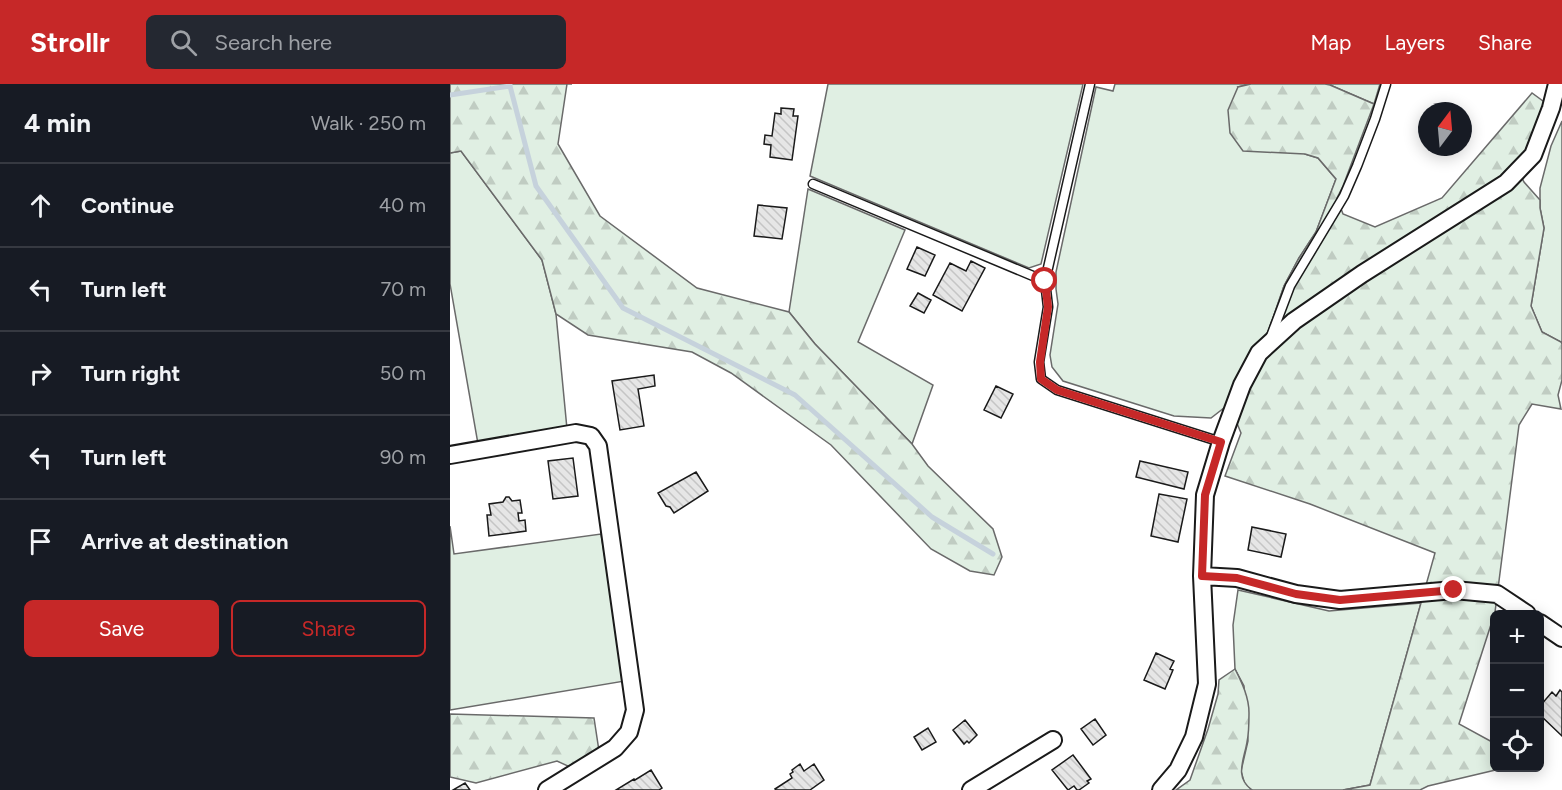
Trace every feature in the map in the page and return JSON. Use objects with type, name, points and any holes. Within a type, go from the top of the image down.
[{"type":"street","points":[[1161,790],[1178,770],[1194,737],[1207,684],[1202,576],[1205,495],[1242,385],[1259,353],[1294,321],[1362,274],[1506,183],[1533,155],[1551,108],[1557,84]]},
{"type":"street","points":[[450,455],[576,433],[591,436],[598,446],[635,710],[629,732],[615,748],[547,790]]},
{"type":"street","points":[[1202,576],[1237,578],[1296,594],[1340,600],[1454,590],[1497,594],[1520,610]]},
{"type":"street","points":[[1544,626],[1562,638]]},
{"type":"street","points":[[971,790],[1053,740]]},
{"type":"lane","points":[[1090,84],[1045,281],[1048,307],[1040,362],[1041,379],[1057,390],[1221,442]]},
{"type":"lane","points":[[1268,345],[1290,286],[1344,196],[1375,119],[1386,84]]},
{"type":"lane","points":[[813,184],[1045,281]]},
{"type":"green space","points":[[450,84],[567,84],[558,144],[600,216],[697,288],[789,312],[815,344],[912,444],[928,466],[993,529],[1002,557],[994,575],[970,571],[931,549],[831,445],[731,373],[692,352],[588,335],[556,314],[542,260],[461,151],[450,153]]},
{"type":"green space","points":[[828,84],[1083,84],[1041,264],[1029,268],[810,176]]},
{"type":"green space","points":[[1115,84],[1251,84],[1238,87],[1305,154],[1318,158],[1336,179],[1316,232],[1284,286],[1266,338],[1229,404],[1211,418],[1174,416],[1063,381],[1052,367],[1050,355],[1058,304],[1056,272],[1096,87],[1113,91]]},
{"type":"green space","points":[[1251,84],[1325,84],[1374,104],[1337,198],[1343,214],[1375,227],[1442,198],[1532,93],[1547,104],[1533,143],[1517,168],[1524,182],[1540,200],[1544,228],[1531,306],[1542,332],[1562,344],[1562,380],[1558,395],[1561,409],[1532,404],[1519,425],[1495,610],[1490,610],[1490,628],[1459,724],[1490,741],[1490,771],[1428,786],[1420,790],[1343,790],[1370,785],[1435,553],[1310,504],[1225,476],[1241,433],[1229,404],[1266,338],[1284,286],[1316,232],[1336,179],[1318,158],[1305,154],[1243,151],[1230,133],[1228,110],[1238,87]]},
{"type":"green space","points":[[1325,84],[1380,84],[1374,104]]},
{"type":"green space","points":[[1562,121],[1562,344],[1542,332],[1531,306],[1544,228],[1540,208],[1540,188],[1551,146]]},
{"type":"green space","points":[[461,151],[542,260],[556,314],[567,429],[478,444],[450,284],[450,153]]},
{"type":"green space","points":[[808,189],[905,230],[858,342],[933,385],[912,444],[815,344],[789,312]]},
{"type":"green space","points":[[450,526],[454,554],[601,534],[625,681],[450,710]]},
{"type":"green space","points":[[1238,590],[1329,611],[1421,603],[1370,785],[1343,790],[1252,790],[1245,785],[1241,771],[1248,741],[1244,686],[1235,669],[1233,625]]},
{"type":"green space","points":[[1235,669],[1245,690],[1249,707],[1248,735],[1242,774],[1246,785],[1252,790],[1176,790],[1190,780],[1208,729],[1218,694],[1219,680]]},
{"type":"green space","points":[[450,714],[594,718],[599,751],[572,768],[557,761],[476,783],[450,777]]},
{"type":"building","points":[[781,108],[794,109],[793,116],[798,116],[792,160],[770,157],[771,145],[764,144],[765,135],[772,136],[775,113],[781,114]]},
{"type":"building","points":[[758,205],[787,208],[782,239],[754,236]]},
{"type":"building","points":[[917,247],[935,255],[925,276],[907,269]]},
{"type":"building","points":[[971,261],[985,268],[962,311],[933,295],[950,263],[966,271]]},
{"type":"building","points":[[918,293],[931,300],[924,313],[910,306]]},
{"type":"building","points":[[654,375],[655,386],[638,389],[644,426],[620,430],[612,381]]},
{"type":"building","points":[[996,386],[1013,394],[1001,418],[984,410]]},
{"type":"building","points":[[573,458],[578,496],[553,499],[548,461]]},
{"type":"building","points":[[1140,461],[1188,472],[1184,489],[1136,477]]},
{"type":"building","points":[[696,472],[708,491],[674,513],[670,507],[666,506],[658,493]]},
{"type":"building","points":[[1159,494],[1187,499],[1178,542],[1151,536]]},
{"type":"building","points":[[506,497],[512,501],[520,500],[522,513],[518,513],[519,521],[525,520],[526,531],[489,536],[487,515],[491,515],[489,504],[503,502]]},
{"type":"building","points":[[1252,527],[1286,534],[1281,557],[1248,550]]},
{"type":"building","points":[[1156,653],[1174,661],[1170,669],[1173,670],[1165,689],[1144,680]]},
{"type":"building","points":[[1560,690],[1562,692],[1562,736],[1544,719],[1544,701],[1552,692],[1556,696]]},
{"type":"building","points":[[1095,719],[1106,735],[1093,745],[1081,729]]},
{"type":"building","points":[[965,720],[977,735],[969,743],[967,741],[964,744],[953,730]]},
{"type":"building","points":[[928,728],[936,742],[922,750],[914,737]]},
{"type":"building","points":[[1073,755],[1091,779],[1079,790],[1074,786],[1068,790],[1052,770]]},
{"type":"building","points":[[800,764],[804,771],[814,764],[824,780],[810,790],[776,790],[792,778],[790,774],[792,770]]},
{"type":"building","points":[[651,770],[662,788],[659,790],[616,790],[635,780]]},
{"type":"building","points":[[465,783],[470,790],[453,790]]},
{"type":"waterway","points":[[450,95],[510,86],[510,84]]},
{"type":"waterway","points":[[510,86],[536,186],[623,308],[795,395],[932,517],[993,554]]},
{"type":"route","points":[[1045,281],[1048,307],[1040,362],[1041,379],[1057,390],[1221,442],[1205,495],[1202,576],[1237,578],[1296,594],[1340,600],[1454,590]]}]
